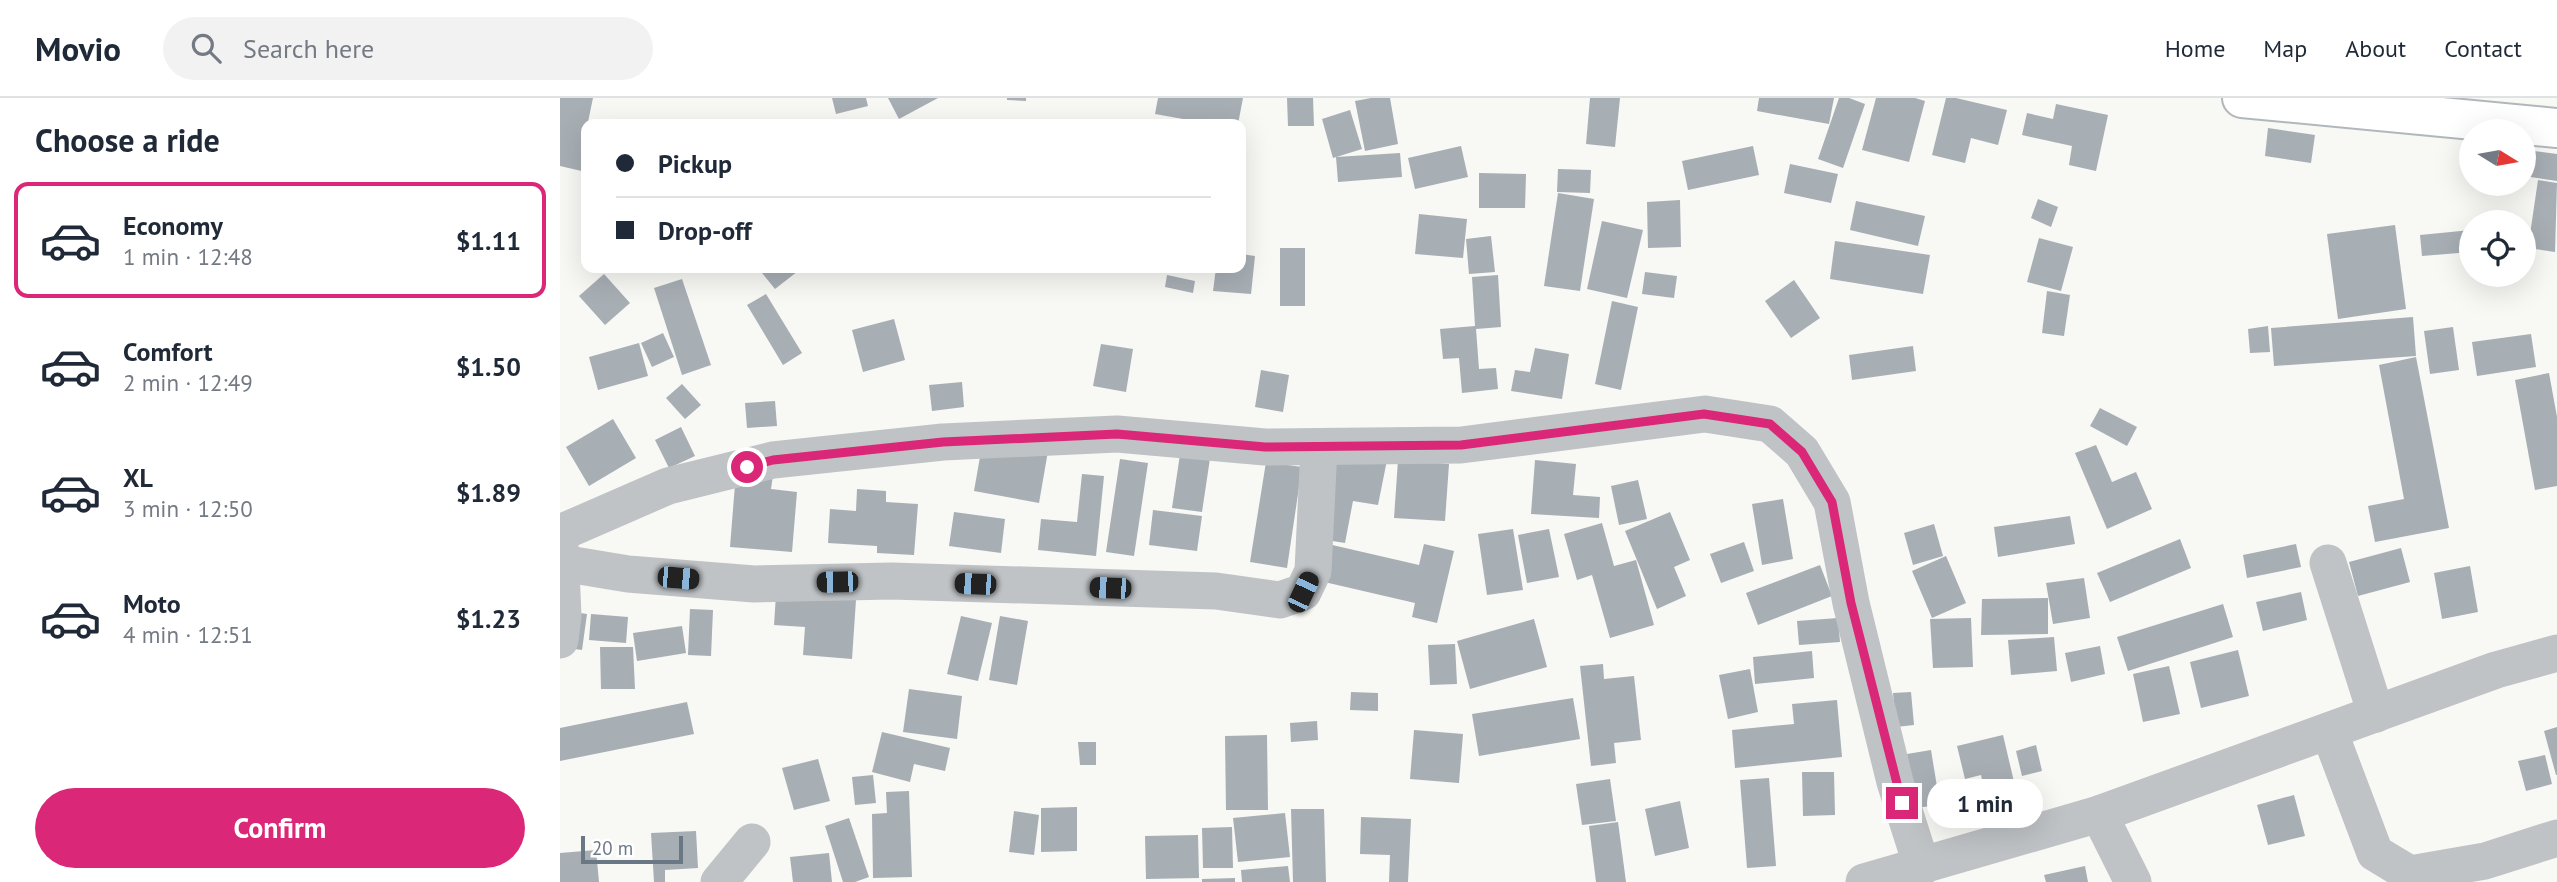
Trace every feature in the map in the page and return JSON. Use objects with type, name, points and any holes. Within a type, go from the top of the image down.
[{"type":"main road","points":[[2242,98],[2557,128]]},
{"type":"street","points":[[561,548],[668,486],[773,460],[943,442],[1117,434],[1265,447],[1461,445],[1704,414],[1770,424],[1802,452],[1832,502],[1863,654],[1895,782],[1922,867]]},
{"type":"street","points":[[561,548],[628,574],[754,584],[892,581],[1216,591],[1280,600],[1303,592],[1313,571],[1319,447]]},
{"type":"street","points":[[560,640],[564,616],[561,548]]},
{"type":"street","points":[[2328,563],[2375,714]]},
{"type":"street","points":[[1864,882],[2099,814],[2496,670],[2557,653]]},
{"type":"street","points":[[2329,731],[2375,853],[2410,874],[2485,861],[2557,838]]},
{"type":"street","points":[[2099,814],[2133,882]]},
{"type":"street","points":[[719,882],[752,842]]},
{"type":"building","points":[[560,98],[593,98],[589,119],[581,119],[581,171],[560,166]]},
{"type":"building","points":[[832,98],[866,98],[868,106],[836,114]]},
{"type":"building","points":[[888,98],[938,98],[899,119]]},
{"type":"building","points":[[1026,98],[1026,101],[1007,100]]},
{"type":"building","points":[[1158,98],[1243,98],[1239,119],[1183,119],[1155,114]]},
{"type":"building","points":[[1287,98],[1313,98],[1314,126],[1288,126]]},
{"type":"building","points":[[1390,98],[1398,144],[1365,151],[1355,101]]},
{"type":"building","points":[[1590,98],[1620,98],[1615,147],[1586,144]]},
{"type":"building","points":[[1759,98],[1834,98],[1829,124],[1757,111]]},
{"type":"building","points":[[1839,98],[1849,98],[1865,104],[1843,168],[1818,159]]},
{"type":"building","points":[[1876,98],[1915,98],[1925,101],[1909,162],[1862,150]]},
{"type":"building","points":[[1946,98],[2007,110],[1998,145],[1971,138],[1965,163],[1932,155]]},
{"type":"building","points":[[2056,104],[2108,115],[2096,171],[2069,165],[2072,146],[2022,135],[2027,113],[2053,119]]},
{"type":"building","points":[[1350,110],[1362,149],[1333,158],[1322,119]]},
{"type":"building","points":[[2268,128],[2315,135],[2311,163],[2265,156]]},
{"type":"building","points":[[1461,146],[1468,177],[1415,189],[1408,158]]},
{"type":"building","points":[[1753,146],[1759,175],[1688,190],[1682,161]]},
{"type":"building","points":[[2536,151],[2557,154],[2557,181],[2536,178]]},
{"type":"building","points":[[1400,153],[1402,177],[1338,182],[1336,157]]},
{"type":"building","points":[[1790,164],[1838,174],[1831,203],[1784,193]]},
{"type":"building","points":[[1558,169],[1591,170],[1590,193],[1557,192]]},
{"type":"building","points":[[1479,173],[1526,174],[1525,208],[1479,208]]},
{"type":"building","points":[[2538,180],[2557,183],[2555,252],[2536,249],[2536,210],[2534,210]]},
{"type":"building","points":[[1558,193],[1594,199],[1580,291],[1544,286]]},
{"type":"building","points":[[2038,199],[2058,207],[2051,227],[2031,218]]},
{"type":"building","points":[[1680,200],[1681,247],[1648,248],[1647,202]]},
{"type":"building","points":[[1856,201],[1925,216],[1918,246],[1850,230]]},
{"type":"building","points":[[1419,214],[1467,219],[1463,258],[1415,254]]},
{"type":"building","points":[[1602,221],[1643,230],[1627,298],[1587,289]]},
{"type":"building","points":[[2395,225],[2406,309],[2338,319],[2327,234]]},
{"type":"building","points":[[2459,231],[2459,253],[2422,256],[2420,235]]},
{"type":"building","points":[[1491,236],[1495,272],[1469,274],[1466,239]]},
{"type":"building","points":[[2039,238],[2073,247],[2061,291],[2027,282]]},
{"type":"building","points":[[1835,241],[1930,255],[1923,294],[1830,279]]},
{"type":"building","points":[[1280,248],[1305,248],[1305,306],[1280,306]]},
{"type":"building","points":[[1246,255],[1255,256],[1251,294],[1213,291],[1215,273],[1246,273]]},
{"type":"building","points":[[1645,272],[1677,276],[1674,298],[1642,294]]},
{"type":"building","points":[[762,273],[796,273],[775,289]]},
{"type":"building","points":[[604,274],[630,303],[605,325],[579,296]]},
{"type":"building","points":[[1167,275],[1195,281],[1193,293],[1165,287]]},
{"type":"building","points":[[1498,275],[1501,327],[1476,329],[1479,369],[1496,368],[1498,389],[1462,393],[1459,358],[1443,359],[1440,329],[1475,326],[1472,277]]},
{"type":"building","points":[[682,279],[711,365],[682,375],[654,288]]},
{"type":"building","points":[[1794,280],[1820,318],[1791,338],[1765,301]]},
{"type":"building","points":[[2047,291],[2070,295],[2064,336],[2042,333]]},
{"type":"building","points":[[766,294],[802,353],[783,365],[747,305]]},
{"type":"building","points":[[1612,301],[1638,307],[1621,390],[1595,384]]},
{"type":"building","points":[[2413,317],[2416,356],[2274,366],[2271,328]]},
{"type":"building","points":[[894,319],[905,360],[863,372],[852,330]]},
{"type":"building","points":[[2268,326],[2270,352],[2250,353],[2248,329]]},
{"type":"building","points":[[2453,327],[2459,370],[2430,374],[2424,331]]},
{"type":"building","points":[[663,333],[674,357],[652,367],[641,343]]},
{"type":"building","points":[[2531,334],[2536,367],[2477,376],[2472,342]]},
{"type":"building","points":[[639,343],[648,376],[598,390],[589,357]]},
{"type":"building","points":[[1101,344],[1133,349],[1126,392],[1093,386]]},
{"type":"building","points":[[1913,346],[1916,371],[1852,380],[1849,355]]},
{"type":"building","points":[[1535,348],[1569,354],[1562,399],[1511,391],[1515,370],[1530,372]]},
{"type":"building","points":[[2416,357],[2449,528],[2375,542],[2368,506],[2404,499],[2379,365]]},
{"type":"building","points":[[1261,370],[1289,375],[1283,412],[1255,407]]},
{"type":"building","points":[[2549,373],[2557,417],[2557,486],[2535,490],[2515,380]]},
{"type":"building","points":[[962,382],[964,407],[932,411],[929,385]]},
{"type":"building","points":[[682,384],[701,405],[685,419],[666,398]]},
{"type":"building","points":[[775,401],[777,426],[747,428],[745,403]]},
{"type":"building","points":[[2100,408],[2137,427],[2127,446],[2090,426]]},
{"type":"building","points":[[613,419],[636,458],[589,486],[566,447]]},
{"type":"building","points":[[681,427],[695,456],[669,468],[655,440]]},
{"type":"building","points":[[983,440],[1048,451],[1039,503],[974,491]]},
{"type":"building","points":[[1182,441],[1212,445],[1202,512],[1172,508]]},
{"type":"building","points":[[2096,445],[2112,482],[2136,472],[2152,509],[2107,529],[2075,453]]},
{"type":"building","points":[[1328,450],[1387,460],[1378,505],[1353,501],[1345,543],[1313,538]]},
{"type":"building","points":[[1120,459],[1148,463],[1134,556],[1106,552]]},
{"type":"building","points":[[1398,460],[1449,464],[1445,521],[1394,518]]},
{"type":"building","points":[[1535,460],[1576,464],[1573,495],[1600,497],[1599,518],[1531,514]]},
{"type":"building","points":[[1266,462],[1302,467],[1287,568],[1250,562]]},
{"type":"building","points":[[736,472],[773,475],[771,489],[797,492],[792,552],[730,547]]},
{"type":"building","points":[[1082,474],[1104,476],[1096,556],[1038,550],[1041,519],[1077,522]]},
{"type":"building","points":[[1638,480],[1647,519],[1619,525],[1611,486]]},
{"type":"building","points":[[857,489],[886,491],[886,502],[918,504],[914,555],[877,553],[877,546],[828,543],[830,509],[856,511]]},
{"type":"building","points":[[1783,499],[1793,559],[1762,565],[1752,504]]},
{"type":"building","points":[[1153,510],[1202,516],[1197,551],[1149,545]]},
{"type":"building","points":[[954,512],[1005,519],[1001,553],[949,546]]},
{"type":"building","points":[[1670,512],[1690,560],[1674,567],[1686,596],[1657,609],[1625,531]]},
{"type":"building","points":[[2070,516],[2075,544],[1998,557],[1994,527]]},
{"type":"building","points":[[1602,523],[1614,566],[1636,560],[1654,625],[1610,638],[1592,575],[1577,580],[1564,534]]},
{"type":"building","points":[[1934,524],[1943,556],[1913,565],[1904,533]]},
{"type":"building","points":[[1513,529],[1523,590],[1487,595],[1478,534]]},
{"type":"building","points":[[1549,529],[1559,577],[1527,583],[1518,535]]},
{"type":"building","points":[[2180,539],[2191,568],[2110,602],[2097,573]]},
{"type":"building","points":[[1744,542],[1754,571],[1721,583],[1710,554]]},
{"type":"building","points":[[1328,544],[1419,565],[1424,544],[1454,551],[1437,623],[1412,617],[1415,603],[1320,581]]},
{"type":"building","points":[[2296,544],[2301,567],[2247,578],[2243,555]]},
{"type":"building","points":[[2401,548],[2410,582],[2358,596],[2349,562]]},
{"type":"building","points":[[1946,556],[1966,603],[1932,618],[1912,571]]},
{"type":"building","points":[[1820,565],[1832,596],[1758,625],[1746,593]]},
{"type":"building","points":[[2470,566],[2478,612],[2442,619],[2434,573]]},
{"type":"building","points":[[2084,578],[2090,618],[2053,624],[2046,583]]},
{"type":"building","points":[[777,580],[857,585],[852,659],[803,655],[805,627],[774,625]]},
{"type":"building","points":[[2301,592],[2307,620],[2263,631],[2256,602]]},
{"type":"building","points":[[2048,598],[2048,634],[1981,635],[1982,599]]},
{"type":"building","points":[[2223,604],[2233,637],[2128,671],[2117,637]]},
{"type":"building","points":[[690,609],[713,610],[711,656],[688,655]]},
{"type":"building","points":[[566,611],[587,614],[582,650],[561,647]]},
{"type":"building","points":[[591,614],[628,617],[626,643],[589,640]]},
{"type":"building","points":[[961,616],[992,623],[978,681],[947,674]]},
{"type":"building","points":[[1000,616],[1028,621],[1017,685],[989,680]]},
{"type":"building","points":[[1838,618],[1840,642],[1799,645],[1797,621]]},
{"type":"building","points":[[1971,618],[1973,667],[1933,668],[1930,619]]},
{"type":"building","points":[[1534,619],[1547,667],[1470,689],[1457,641]]},
{"type":"building","points":[[682,626],[686,653],[637,661],[633,633]]},
{"type":"building","points":[[2054,637],[2057,671],[2011,675],[2008,640]]},
{"type":"building","points":[[1455,644],[1457,684],[1430,685],[1428,645]]},
{"type":"building","points":[[2100,646],[2105,674],[2071,682],[2065,653]]},
{"type":"building","points":[[600,647],[633,647],[635,689],[601,689]]},
{"type":"building","points":[[2238,650],[2249,696],[2201,708],[2190,662]]},
{"type":"building","points":[[1812,651],[1814,678],[1755,684],[1753,657]]},
{"type":"building","points":[[1603,664],[1604,679],[1634,676],[1641,740],[1614,743],[1616,763],[1591,766],[1580,666]]},
{"type":"building","points":[[2169,666],[2180,714],[2143,722],[2133,674]]},
{"type":"building","points":[[1750,669],[1758,712],[1728,719],[1719,675]]},
{"type":"building","points":[[909,689],[962,696],[957,739],[903,732]]},
{"type":"building","points":[[1351,692],[1378,693],[1378,711],[1350,710]]},
{"type":"building","points":[[1911,692],[1914,725],[1896,727],[1893,693]]},
{"type":"building","points":[[1573,698],[1580,739],[1479,756],[1472,714]]},
{"type":"building","points":[[1837,700],[1842,757],[1735,768],[1732,730],[1794,724],[1792,704]]},
{"type":"building","points":[[687,702],[694,734],[560,761],[560,728]]},
{"type":"building","points":[[1317,721],[1318,740],[1291,742],[1290,723]]},
{"type":"building","points":[[2557,727],[2557,775],[2556,775],[2544,731]]},
{"type":"building","points":[[1414,730],[1463,734],[1459,783],[1410,779]]},
{"type":"building","points":[[882,732],[950,748],[945,771],[914,764],[910,782],[872,772]]},
{"type":"building","points":[[1267,735],[1268,810],[1226,810],[1225,736]]},
{"type":"building","points":[[2003,735],[2019,803],[1989,810],[1981,775],[1965,779],[1957,746]]},
{"type":"building","points":[[1078,742],[1096,742],[1096,765],[1080,765]]},
{"type":"building","points":[[2036,745],[2042,771],[2022,776],[2016,751]]},
{"type":"building","points":[[1931,750],[1940,805],[1915,808],[1907,754]]},
{"type":"building","points":[[2545,755],[2552,784],[2526,791],[2518,761]]},
{"type":"building","points":[[818,759],[830,801],[794,810],[782,768]]},
{"type":"building","points":[[1802,772],[1834,772],[1835,815],[1803,816]]},
{"type":"building","points":[[873,775],[876,803],[855,805],[852,777]]},
{"type":"building","points":[[1769,778],[1776,866],[1747,868],[1740,780]]},
{"type":"building","points":[[1610,779],[1616,821],[1582,825],[1576,784]]},
{"type":"building","points":[[909,791],[912,877],[873,878],[872,814],[887,813],[886,792]]},
{"type":"building","points":[[2294,795],[2305,836],[2268,845],[2257,805]]},
{"type":"building","points":[[1680,801],[1689,848],[1655,856],[1645,809]]},
{"type":"building","points":[[1077,807],[1077,851],[1041,852],[1041,808]]},
{"type":"building","points":[[1291,809],[1324,809],[1326,882],[1293,882]]},
{"type":"building","points":[[1014,811],[1039,815],[1034,855],[1009,852]]},
{"type":"building","points":[[1285,813],[1290,857],[1238,862],[1233,818]]},
{"type":"building","points":[[1361,817],[1411,819],[1408,882],[1389,882],[1390,855],[1360,854]]},
{"type":"building","points":[[849,818],[869,877],[855,882],[843,882],[825,826]]},
{"type":"building","points":[[1618,822],[1626,882],[1596,882],[1589,826]]},
{"type":"building","points":[[1232,827],[1233,868],[1203,868],[1202,828]]},
{"type":"building","points":[[696,831],[698,868],[665,870],[665,882],[654,882],[651,833]]},
{"type":"building","points":[[1198,835],[1199,878],[1146,879],[1145,836]]},
{"type":"building","points":[[596,850],[599,882],[560,882],[560,853]]},
{"type":"building","points":[[829,853],[832,882],[793,882],[790,857]]},
{"type":"building","points":[[1288,866],[1290,882],[1242,882],[1241,870]]},
{"type":"building","points":[[2085,866],[2088,882],[2046,882],[2044,875]]},
{"type":"building","points":[[1235,878],[1235,882],[1202,882],[1202,879]]},
{"type":"route","points":[[747,467],[773,460],[943,442],[1117,434],[1265,447],[1461,445],[1704,414],[1770,424],[1802,452],[1832,502],[1851,603],[1902,803]]}]
